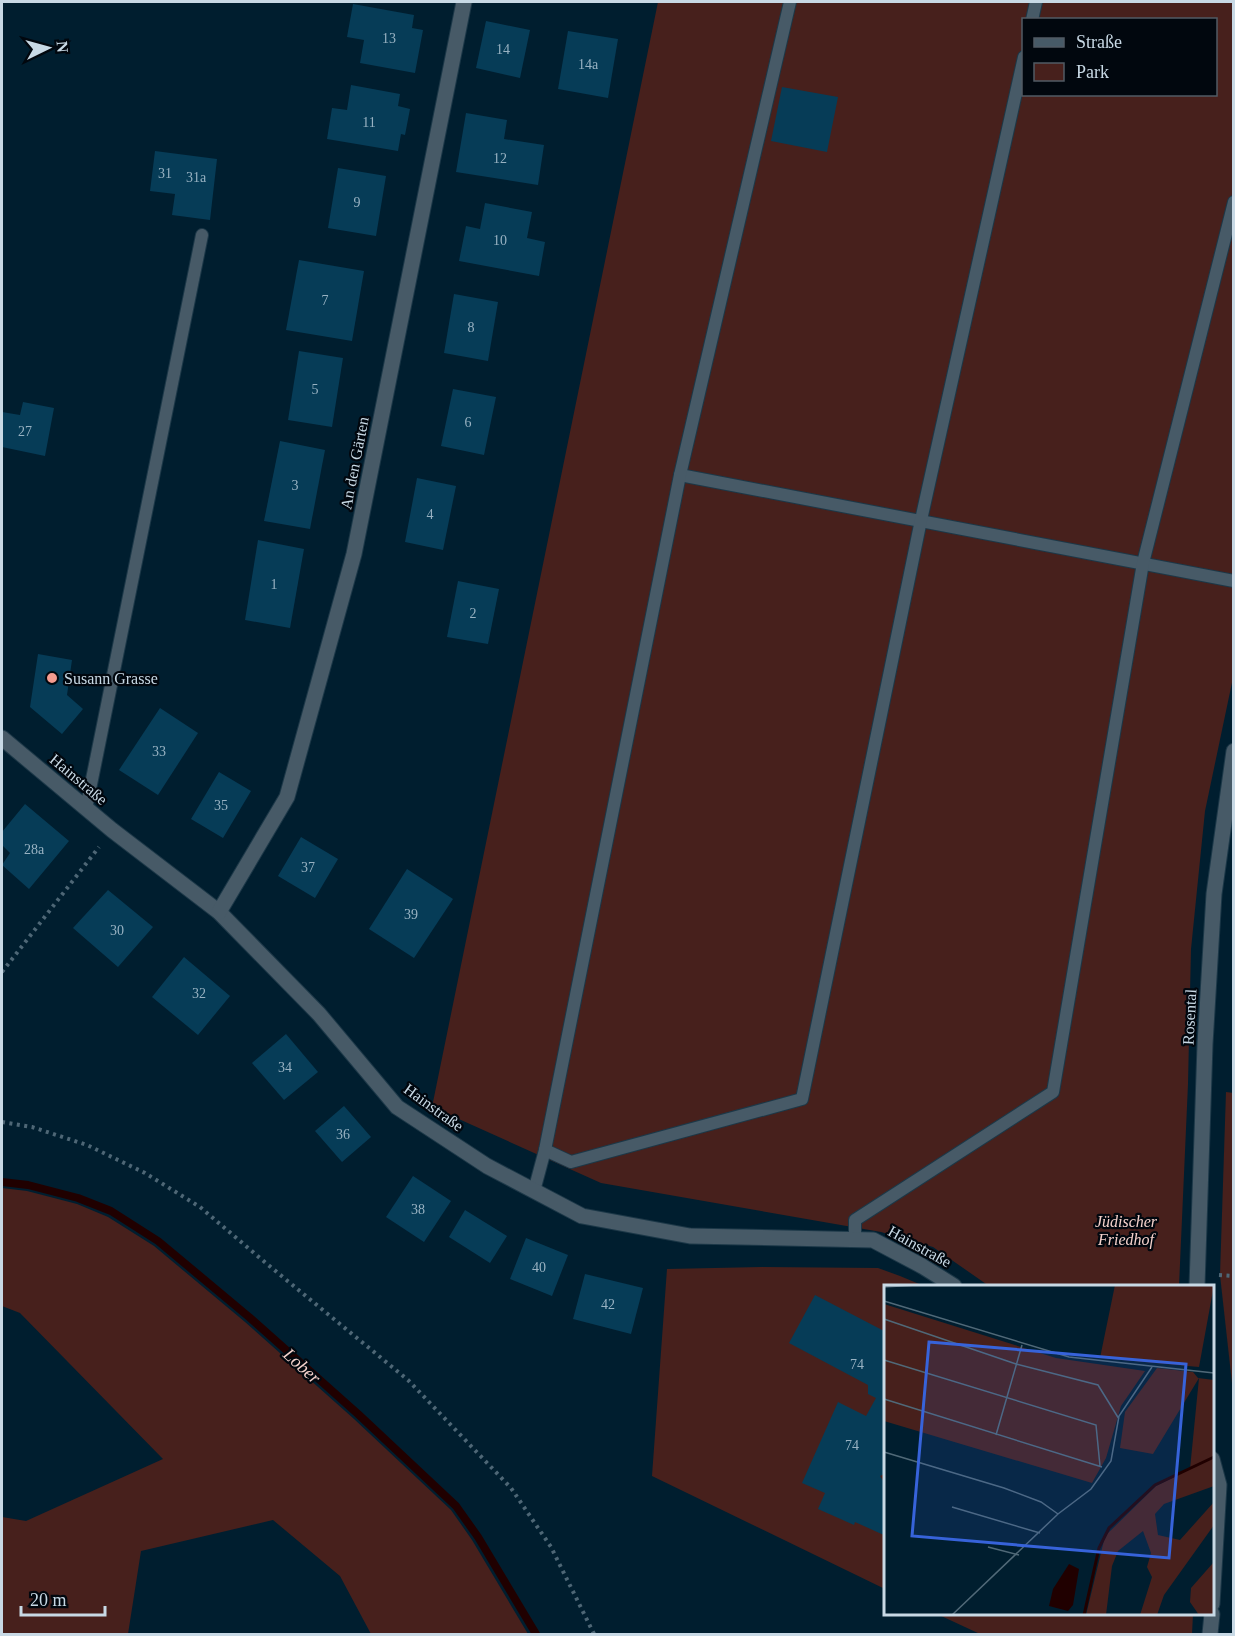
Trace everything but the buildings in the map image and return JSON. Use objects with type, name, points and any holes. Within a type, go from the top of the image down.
[{"type":"street","name":"An den Gärten","points":[[219,912],[287,797],[354,554],[464,2]]},
{"type":"street","name":"Hainstraße","points":[[2,738],[112,830],[219,912],[319,1014],[397,1107],[487,1166],[582,1216],[690,1236],[873,1240],[922,1266],[951,1285]]},
{"type":"street","name":"Rosental","points":[[1197,1285],[1205,1044],[1214,894],[1233,751]]},
{"type":"street","points":[[1214,1466],[1219,1485],[1214,1570]]},
{"type":"street","points":[[1210,1635],[1212,1615]]},
{"type":"lane","points":[[534,1191],[680,475],[789,2]]},
{"type":"lane","points":[[1032,18],[1036,2]]},
{"type":"lane","points":[[544,1150],[571,1162],[802,1099],[921,520],[1022,62]]},
{"type":"lane","points":[[855,1240],[855,1220],[1053,1092],[1143,563],[1233,202]]},
{"type":"lane","points":[[86,809],[202,235]]},
{"type":"lane","points":[[680,475],[1233,581]]},
{"type":"path","points":[[2,972],[112,830]]},
{"type":"path","points":[[2,1122],[32,1127],[87,1145],[145,1173],[200,1207],[408,1380],[511,1488],[551,1547],[594,1635]]},
{"type":"green space","name":"Jüdischer Friedhof","points":[[658,2],[1233,2],[1234,673],[1205,811],[1191,949],[1188,1084],[1179,1285],[988,1285],[933,1247],[881,1232],[601,1183],[432,1107]]},
{"type":"green space","points":[[1226,1092],[1234,1093],[1233,1392],[1220,1275]]},
{"type":"green space","points":[[2,1188],[27,1191],[77,1204],[108,1217],[154,1246],[245,1322],[354,1419],[451,1510],[472,1540],[528,1634],[371,1634],[340,1576],[273,1520],[141,1551],[128,1634],[2,1634],[2,1517],[26,1521],[163,1459],[20,1313],[2,1306]]},
{"type":"green space","points":[[878,1268],[922,1285],[884,1285],[884,1589],[652,1476],[667,1269]]},
{"type":"green space","points":[[939,1615],[1193,1615],[1192,1634],[980,1634]]},
{"type":"waterway","name":"Lober","points":[[2,1182],[28,1185],[78,1198],[111,1211],[158,1241],[249,1317],[358,1414],[456,1506],[478,1537],[536,1634]]},
{"type":"place","name":"Susann Grasse","points":[[52,678]]}]
